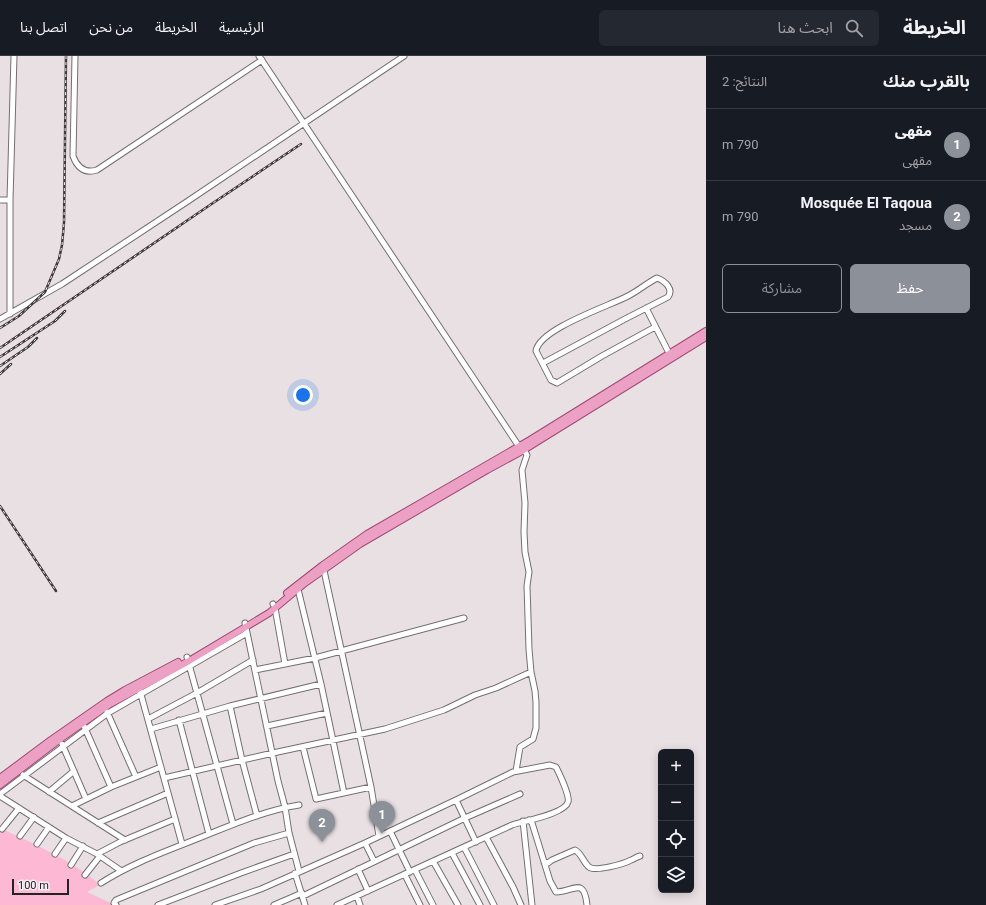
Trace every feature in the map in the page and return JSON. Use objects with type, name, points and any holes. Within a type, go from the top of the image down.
[{"type":"main road","points":[[521,449],[530,440],[706,331]]},
{"type":"main road","points":[[0,785],[60,739],[246,628],[367,534],[521,449],[706,337]]},
{"type":"main road","points":[[0,778],[107,701],[125,690],[189,661]]},
{"type":"street","points":[[10,314],[10,200],[14,56]]},
{"type":"street","points":[[75,56],[73,156],[79,167],[85,171],[91,172],[97,170],[261,58],[521,449],[527,455],[522,470],[525,502],[525,552],[529,572],[527,600],[531,672],[535,691],[535,733],[533,739],[520,747],[516,771]]},
{"type":"street","points":[[0,319],[45,292],[62,284],[404,56]]},
{"type":"street","points":[[0,200],[10,200]]},
{"type":"street","points":[[543,363],[668,297],[670,295],[668,286],[662,280],[657,278],[629,296],[563,325],[544,339],[536,350],[551,380],[556,383],[655,327]]},
{"type":"street","points":[[646,308],[669,353]]},
{"type":"street","points":[[323,567],[371,787],[379,836]]},
{"type":"street","points":[[298,587],[321,684],[344,793]]},
{"type":"street","points":[[274,606],[285,664]]},
{"type":"street","points":[[255,670],[315,658],[464,618]]},
{"type":"street","points":[[233,824],[189,661],[246,628],[305,905]]},
{"type":"street","points":[[148,719],[197,693],[253,660]]},
{"type":"street","points":[[164,778],[385,729],[439,712],[479,693],[496,688],[531,672]]},
{"type":"street","points":[[151,729],[203,713],[321,684]]},
{"type":"street","points":[[140,691],[182,844]]},
{"type":"street","points":[[230,706],[242,760],[257,816]]},
{"type":"street","points":[[107,710],[136,777]]},
{"type":"street","points":[[267,726],[327,713]]},
{"type":"street","points":[[179,720],[209,834]]},
{"type":"street","points":[[111,787],[84,726],[63,746],[0,795],[66,838],[83,846],[120,870]]},
{"type":"street","points":[[60,739],[86,799]]},
{"type":"street","points":[[303,746],[315,798],[317,799],[371,787]]},
{"type":"street","points":[[217,905],[261,889],[365,843],[516,771],[550,764],[554,765],[568,797],[568,803],[564,807],[553,813],[526,820],[486,837],[341,904]]},
{"type":"street","points":[[72,806],[111,787],[161,767]]},
{"type":"street","points":[[49,792],[74,770]]},
{"type":"street","points":[[18,771],[125,840]]},
{"type":"street","points":[[98,823],[168,793]]},
{"type":"street","points":[[274,905],[358,869],[465,818],[520,794]]},
{"type":"street","points":[[456,800],[476,842]]},
{"type":"street","points":[[101,882],[120,870],[233,824],[285,807],[299,805]]},
{"type":"street","points":[[2,829],[20,808]]},
{"type":"street","points":[[20,836],[34,817]]},
{"type":"street","points":[[85,875],[98,855],[125,840],[175,819]]},
{"type":"street","points":[[526,820],[532,823],[550,882],[556,892],[561,892],[575,887],[578,888],[585,893],[587,905]]},
{"type":"street","points":[[526,820],[532,905]]},
{"type":"street","points":[[37,844],[49,827]]},
{"type":"street","points":[[390,831],[410,872],[433,905]]},
{"type":"street","points":[[116,905],[114,903],[116,900],[168,878],[254,843],[289,834]]},
{"type":"street","points":[[486,837],[514,887],[521,905]]},
{"type":"street","points":[[55,854],[66,838]]},
{"type":"street","points":[[365,843],[374,861]]},
{"type":"street","points":[[71,865],[83,846]]},
{"type":"street","points":[[464,848],[494,905]]},
{"type":"street","points":[[544,862],[548,863],[575,850],[579,852],[588,867],[600,869],[631,861],[640,856]]},
{"type":"street","points":[[452,853],[480,905]]},
{"type":"street","points":[[158,905],[222,879],[294,854]]},
{"type":"street","points":[[433,861],[458,905]]},
{"type":"street","points":[[358,869],[368,891]]},
{"type":"street","points":[[410,872],[420,905]]},
{"type":"street","points":[[357,896],[360,905]]},
{"type":"shaded area","points":[[0,828],[52,853],[90,876],[100,885],[87,892],[115,905],[0,905]]},
{"type":"railway","points":[[0,328],[19,316],[45,292],[59,259],[64,223],[66,56]]},
{"type":"railway","points":[[0,348],[301,144]]},
{"type":"railway","points":[[0,357],[55,321],[65,311]]},
{"type":"railway","points":[[0,366],[28,347],[37,338]]},
{"type":"railway","points":[[0,374],[11,364]]},
{"type":"railway","points":[[0,506],[56,591]]},
{"type":"place","name":"مقهى","points":[[382,834]]},
{"type":"place","name":"Mosquée El Taqoua","points":[[322,842]]}]
